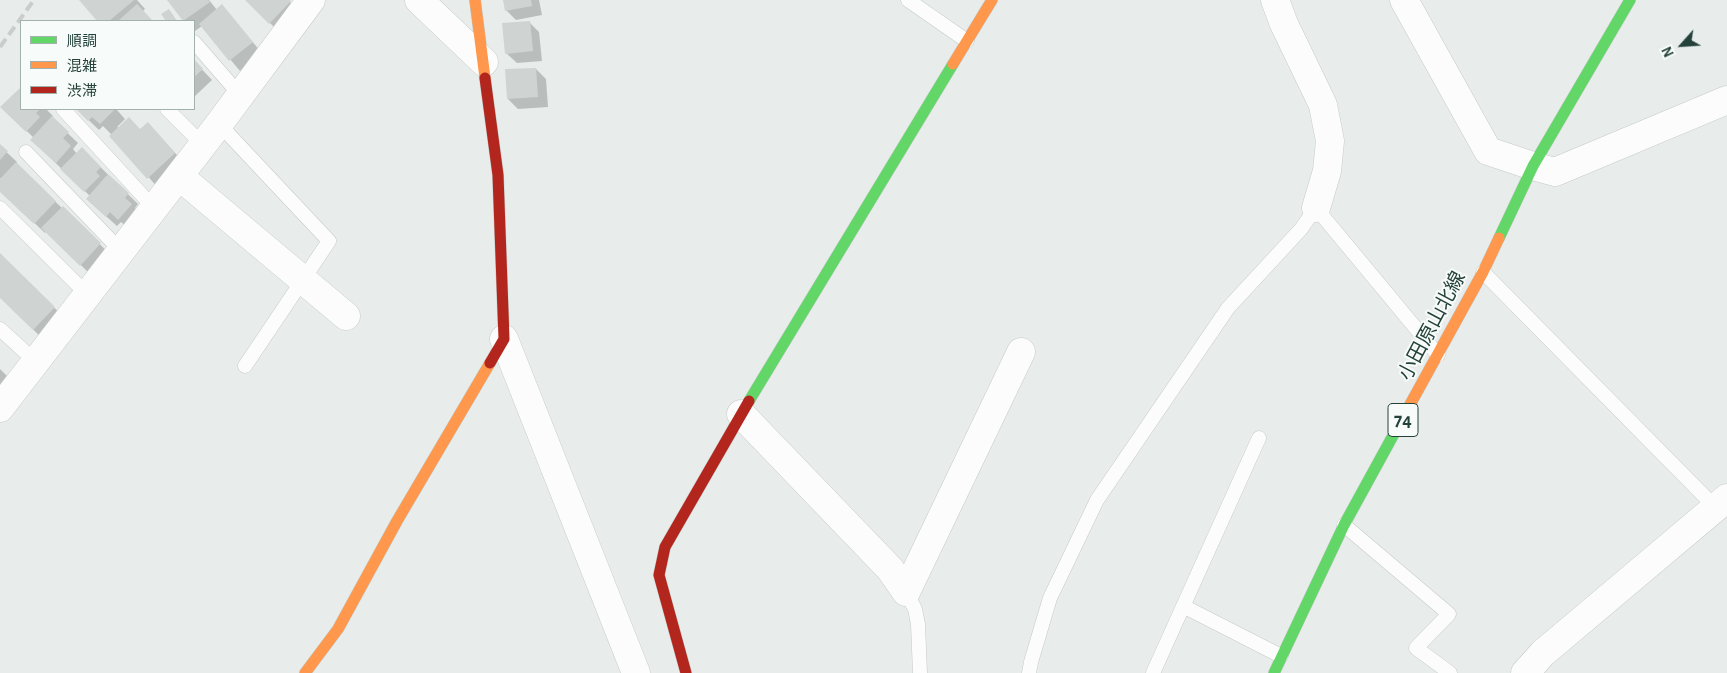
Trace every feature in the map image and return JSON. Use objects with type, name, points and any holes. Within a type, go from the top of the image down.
[{"type":"street","points":[[0,408],[179,176],[311,0]]},
{"type":"street","points":[[419,0],[484,62]]},
{"type":"street","points":[[475,0],[498,175],[504,339],[636,673]]},
{"type":"street","points":[[686,673],[659,575],[665,547],[741,414],[992,0]]},
{"type":"street","points":[[1275,0],[1284,24],[1323,105],[1330,141],[1327,171],[1316,208]]},
{"type":"street","points":[[1404,0],[1488,151],[1533,166],[1555,172],[1727,100]]},
{"type":"street","name":"小田原山北線","points":[[1274,673],[1344,525],[1483,272],[1533,166],[1630,0]]},
{"type":"street","points":[[179,176],[346,316]]},
{"type":"street","points":[[304,673],[338,629],[398,521],[504,339]]},
{"type":"street","points":[[741,414],[890,569],[906,592],[1021,352]]},
{"type":"street","points":[[1525,673],[1543,653],[1721,502]]},
{"type":"lane","points":[[908,0],[967,41]]},
{"type":"lane","points":[[195,43],[240,95]]},
{"type":"lane","points":[[65,110],[154,208]]},
{"type":"lane","points":[[169,110],[211,134],[329,241],[245,366]]},
{"type":"lane","points":[[26,152],[121,251]]},
{"type":"lane","points":[[0,208],[88,295]]},
{"type":"lane","points":[[1029,673],[1050,598],[1097,500],[1228,308],[1301,229],[1316,208],[1438,355]]},
{"type":"lane","points":[[1483,272],[1721,502]]},
{"type":"lane","points":[[0,329],[36,362]]},
{"type":"lane","points":[[1153,673],[1259,438]]},
{"type":"lane","points":[[1344,525],[1449,614],[1416,648],[1450,673]]},
{"type":"lane","points":[[906,592],[915,609],[918,624],[920,673]]},
{"type":"lane","points":[[1183,606],[1281,656]]},
{"type":"building","points":[[79,0],[134,0],[110,20],[96,20]]},
{"type":"building","points":[[167,0],[208,0],[210,2],[184,20],[182,20]]},
{"type":"building","points":[[245,0],[290,0],[291,1],[269,24]]},
{"type":"building","points":[[503,0],[531,0],[532,6],[505,11]]},
{"type":"building","points":[[137,4],[152,20],[119,20]]},
{"type":"building","points":[[222,4],[253,42],[229,61],[199,24]]},
{"type":"building","points":[[169,9],[176,20],[165,20],[161,14]]},
{"type":"building","points":[[530,21],[533,51],[505,54],[502,23]]},
{"type":"building","points":[[195,60],[203,69],[195,76]]},
{"type":"building","points":[[536,68],[538,97],[507,99],[505,69]]},
{"type":"building","points":[[20,88],[20,110],[39,110],[36,113],[40,117],[26,132],[0,107]]},
{"type":"building","points":[[77,110],[114,110],[100,124],[92,117],[88,121]]},
{"type":"building","points":[[52,116],[69,132],[63,138],[71,146],[56,163],[30,140]]},
{"type":"building","points":[[129,117],[140,129],[148,122],[175,153],[147,179],[109,136]]},
{"type":"building","points":[[0,144],[8,151],[0,160]]},
{"type":"building","points":[[82,147],[101,167],[96,172],[100,176],[84,192],[60,169]]},
{"type":"building","points":[[16,162],[56,201],[34,224],[0,192],[0,179]]},
{"type":"building","points":[[108,174],[129,193],[125,198],[132,204],[118,220],[110,212],[106,217],[86,199]]},
{"type":"building","points":[[63,206],[101,243],[80,266],[41,228]]},
{"type":"building","points":[[0,253],[55,307],[33,330],[0,298]]},
{"type":"railway","points":[[0,47],[34,0]]},
{"type":"traffic: fast","points":[[1499,238],[1533,166],[1630,0]]},
{"type":"traffic: fast","points":[[749,401],[953,64]]},
{"type":"traffic: fast","points":[[1274,673],[1344,525],[1401,421]]},
{"type":"traffic: slow","points":[[475,0],[485,78]]},
{"type":"traffic: slow","points":[[953,64],[992,0]]},
{"type":"traffic: slow","points":[[1401,421],[1483,272],[1499,238]]},
{"type":"traffic: slow","points":[[305,673],[338,629],[397,521],[490,363]]},
{"type":"traffic: jam","points":[[485,78],[498,175],[504,339],[490,363]]},
{"type":"traffic: jam","points":[[686,673],[659,575],[665,547],[749,401]]}]
